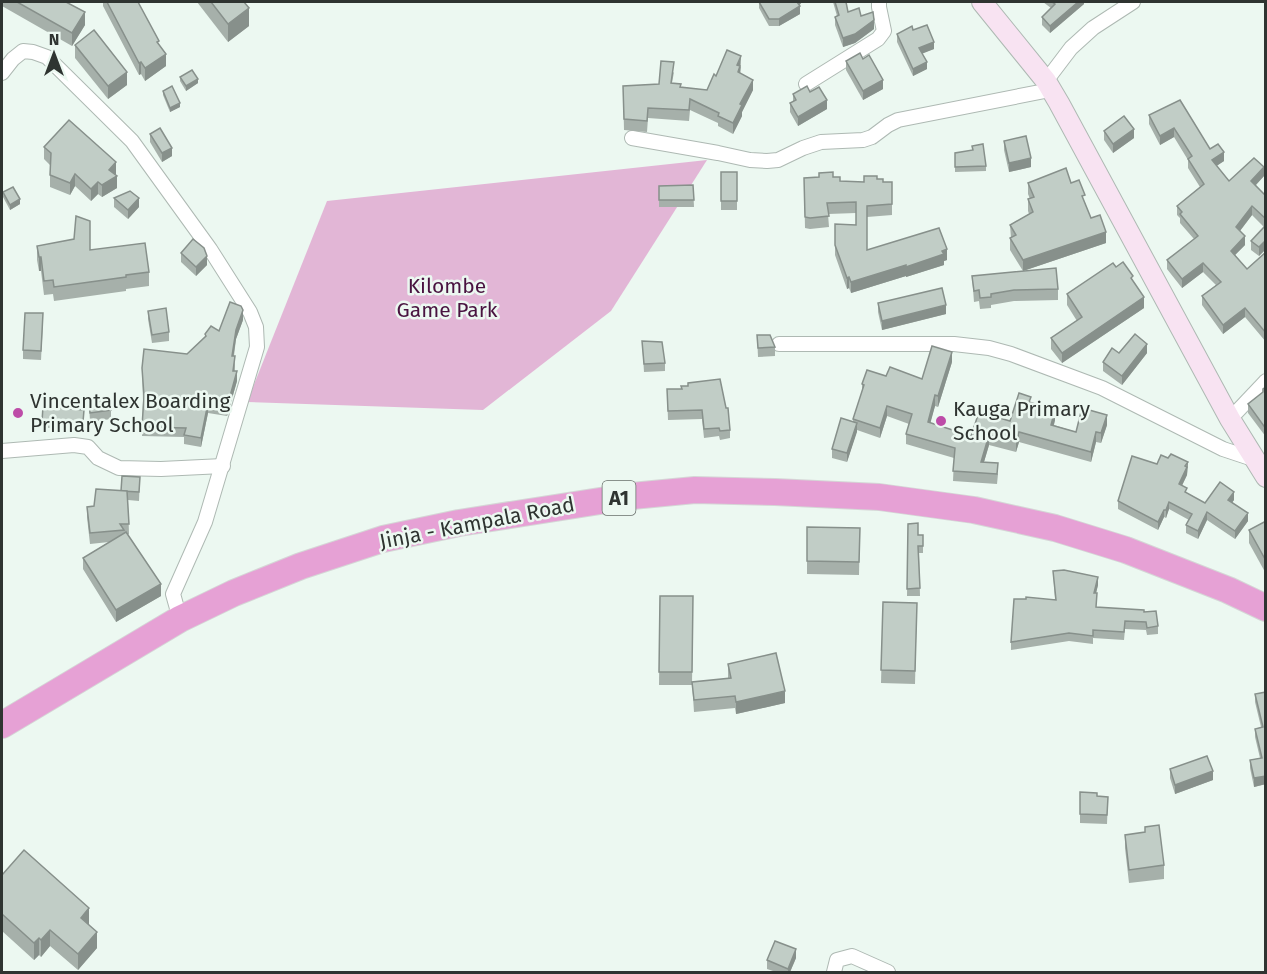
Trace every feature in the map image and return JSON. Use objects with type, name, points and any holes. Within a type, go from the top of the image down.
[{"type":"highway","name":"Jinja - Kampala Road","points":[[2,725],[180,620],[234,594],[302,566],[383,539],[459,523],[539,509],[695,490],[879,497],[974,510],[1055,528],[1126,550],[1228,590],[1266,608]]},
{"type":"street","points":[[806,84],[878,39],[884,30],[879,2]]},
{"type":"street","points":[[982,2],[1048,85],[1059,103],[1230,419],[1263,470]]},
{"type":"street","points":[[632,138],[750,160],[778,160],[821,142],[863,140],[872,137],[898,120],[1048,85],[1071,48],[1093,28],[1133,2]]},
{"type":"street","points":[[2,73],[13,58],[24,51],[47,57],[132,141],[210,249],[250,312],[256,327],[257,346],[206,522],[173,594],[180,620]]},
{"type":"street","points":[[779,344],[942,344],[989,348],[1102,388],[1263,470]]},
{"type":"street","points":[[1230,419],[1266,381]]},
{"type":"street","points":[[2,451],[74,445],[88,447],[98,458],[118,468],[161,469],[223,466]]},
{"type":"street","points":[[834,972],[837,960],[852,956],[888,972]]},
{"type":"green space","name":"Kilombe Game Park","points":[[707,160],[611,311],[483,410],[247,402],[327,201]]},
{"type":"building","points":[[17,2],[66,2],[85,12],[72,33]]},
{"type":"building","points":[[107,2],[138,2],[159,41],[157,42],[166,54],[145,68],[141,62],[139,63]]},
{"type":"building","points":[[211,2],[244,2],[249,8],[228,24]]},
{"type":"building","points":[[759,2],[797,2],[800,6],[779,19],[769,19]]},
{"type":"building","points":[[835,2],[846,2],[848,12],[859,8],[861,16],[873,12],[874,20],[855,34],[843,38],[835,17],[839,15]]},
{"type":"building","points":[[1052,2],[1078,2],[1050,26],[1042,17],[1055,4]]},
{"type":"building","points":[[927,25],[934,42],[919,48],[927,62],[913,69],[897,34],[912,26],[913,30]]},
{"type":"building","points":[[94,30],[127,72],[108,86],[75,45]]},
{"type":"building","points":[[727,50],[741,56],[737,65],[740,66],[738,72],[753,80],[733,123],[718,116],[719,113],[690,99],[689,110],[648,108],[647,121],[624,119],[623,86],[659,84],[661,61],[674,62],[671,83],[681,84],[680,87],[707,90]]},
{"type":"building","points":[[860,53],[863,59],[869,55],[883,80],[863,91],[846,61]]},
{"type":"building","points":[[192,70],[198,79],[186,86],[180,77]]},
{"type":"building","points":[[172,86],[180,103],[170,108],[163,91]]},
{"type":"building","points":[[807,86],[810,92],[819,87],[827,100],[798,117],[790,103],[796,100],[793,94]]},
{"type":"building","points":[[1180,100],[1210,149],[1218,144],[1224,152],[1212,160],[1229,181],[1254,158],[1264,167],[1251,181],[1266,196],[1266,219],[1252,206],[1236,227],[1245,236],[1231,251],[1247,269],[1266,252],[1266,333],[1245,308],[1223,325],[1202,296],[1221,282],[1203,263],[1182,279],[1167,260],[1198,236],[1180,214],[1182,212],[1177,206],[1204,184],[1188,159],[1192,156],[1174,128],[1160,136],[1149,115]]},
{"type":"building","points":[[1124,116],[1134,129],[1113,144],[1104,131]]},
{"type":"building","points":[[69,120],[116,162],[109,170],[117,176],[102,185],[98,182],[91,189],[75,174],[70,183],[50,175],[51,153],[44,147]]},
{"type":"building","points":[[160,128],[172,148],[162,153],[150,134]]},
{"type":"building","points":[[1026,136],[1031,158],[1009,163],[1004,141]]},
{"type":"building","points":[[983,144],[986,166],[955,167],[955,153],[973,150],[972,146]]},
{"type":"building","points":[[1066,168],[1071,183],[1079,180],[1085,195],[1082,196],[1091,218],[1100,215],[1106,232],[1023,260],[1010,238],[1016,235],[1010,225],[1033,212],[1028,199],[1034,197],[1028,183]]},
{"type":"building","points":[[721,172],[737,172],[737,201],[721,201]]},
{"type":"building","points":[[833,172],[833,177],[840,177],[840,181],[864,182],[864,176],[877,176],[877,179],[883,179],[883,182],[892,182],[892,204],[867,206],[867,250],[939,228],[947,249],[942,251],[944,254],[851,282],[849,277],[847,278],[835,245],[835,224],[856,225],[856,202],[827,203],[829,216],[805,217],[804,178],[819,177],[819,173]]},
{"type":"building","points":[[693,185],[694,200],[659,200],[659,186]]},
{"type":"building","points":[[13,187],[20,199],[10,205],[3,192]]},
{"type":"building","points":[[130,191],[139,198],[128,210],[114,198]]},
{"type":"building","points":[[76,216],[90,221],[90,250],[145,243],[149,272],[54,287],[53,280],[44,281],[37,246],[74,239]]},
{"type":"building","points":[[1266,225],[1266,240],[1259,247],[1251,241]]},
{"type":"building","points":[[193,239],[204,248],[207,256],[196,267],[181,253]]},
{"type":"building","points":[[1123,262],[1144,297],[1062,353],[1051,338],[1082,317],[1067,294],[1113,263],[1116,267]]},
{"type":"building","points":[[1056,268],[1058,289],[1014,290],[980,298],[979,290],[974,291],[972,276]]},
{"type":"building","points":[[942,288],[946,305],[882,321],[878,303]]},
{"type":"building","points":[[230,302],[241,306],[243,310],[236,330],[232,356],[235,356],[233,371],[237,371],[227,407],[208,403],[201,438],[184,435],[186,428],[142,427],[144,349],[187,354],[206,336],[211,326],[219,331]]},
{"type":"building","points":[[166,308],[169,332],[152,335],[148,311]]},
{"type":"building","points":[[25,313],[43,313],[41,351],[23,350]]},
{"type":"building","points":[[1135,334],[1147,344],[1122,376],[1103,362],[1112,348],[1119,353]]},
{"type":"building","points":[[757,335],[770,335],[775,347],[758,348]]},
{"type":"building","points":[[642,341],[662,342],[665,363],[644,364]]},
{"type":"building","points":[[932,346],[952,352],[938,396],[935,395],[928,422],[971,436],[979,412],[1010,421],[1019,393],[1031,397],[1029,402],[1055,410],[1051,425],[1076,432],[1082,408],[1107,415],[1101,433],[1096,432],[1091,452],[1019,432],[1016,441],[989,435],[981,462],[998,463],[997,474],[953,471],[955,448],[906,434],[912,414],[887,406],[880,428],[853,419],[867,370],[886,376],[890,367],[922,379]]},
{"type":"building","points":[[720,379],[726,408],[728,408],[730,430],[704,429],[702,410],[668,411],[667,389],[682,389],[681,386],[688,386],[688,383]]},
{"type":"building","points":[[1266,387],[1266,429],[1248,404]]},
{"type":"building","points":[[110,400],[111,410],[90,413],[89,403]]},
{"type":"building","points":[[43,406],[84,410],[83,422],[42,422]]},
{"type":"building","points":[[841,418],[857,423],[847,453],[832,449]]},
{"type":"building","points":[[1171,454],[1188,462],[1179,484],[1187,488],[1185,492],[1205,503],[1220,482],[1234,492],[1228,500],[1248,513],[1235,531],[1207,512],[1198,531],[1186,525],[1192,514],[1169,502],[1158,522],[1118,501],[1132,456],[1157,464],[1161,455],[1168,458]]},
{"type":"building","points":[[122,476],[140,477],[139,492],[121,491]]},
{"type":"building","points":[[96,489],[127,491],[129,524],[120,524],[124,530],[90,533],[87,507],[94,506]]},
{"type":"building","points":[[1266,521],[1266,559],[1265,559],[1249,530]]},
{"type":"building","points":[[918,523],[918,535],[923,535],[923,546],[918,546],[920,588],[907,589],[908,524]]},
{"type":"building","points":[[807,527],[860,528],[859,562],[807,561]]},
{"type":"building","points":[[126,532],[161,584],[116,610],[83,558]]},
{"type":"building","points":[[1064,570],[1098,577],[1094,593],[1097,593],[1096,607],[1156,611],[1158,626],[1147,628],[1146,622],[1125,621],[1124,632],[1093,630],[1093,636],[1069,633],[1011,642],[1014,599],[1026,599],[1026,597],[1056,600],[1053,571]]},
{"type":"building","points":[[660,596],[693,596],[692,672],[659,672]]},
{"type":"building","points":[[883,602],[917,603],[915,671],[881,670]]},
{"type":"building","points":[[776,653],[785,691],[736,702],[735,696],[694,700],[692,682],[731,678],[728,664]]},
{"type":"building","points":[[1266,692],[1266,776],[1254,778],[1250,760],[1262,758],[1255,729],[1263,727],[1255,694]]},
{"type":"building","points":[[1207,756],[1213,771],[1175,785],[1170,769]]},
{"type":"building","points":[[1080,792],[1097,793],[1097,796],[1108,797],[1107,815],[1080,814]]},
{"type":"building","points":[[1159,825],[1164,865],[1129,870],[1125,835],[1145,832],[1145,827]]},
{"type":"building","points":[[24,850],[89,908],[81,918],[97,932],[78,954],[50,930],[41,940],[39,938],[34,943],[2,914],[2,875]]},
{"type":"building","points":[[775,941],[796,949],[788,969],[767,960]]},
{"type":"place","name":"Vincentalex Boarding Primary School","points":[[18,413]]},
{"type":"place","name":"Kauga Primary School","points":[[941,421]]}]
